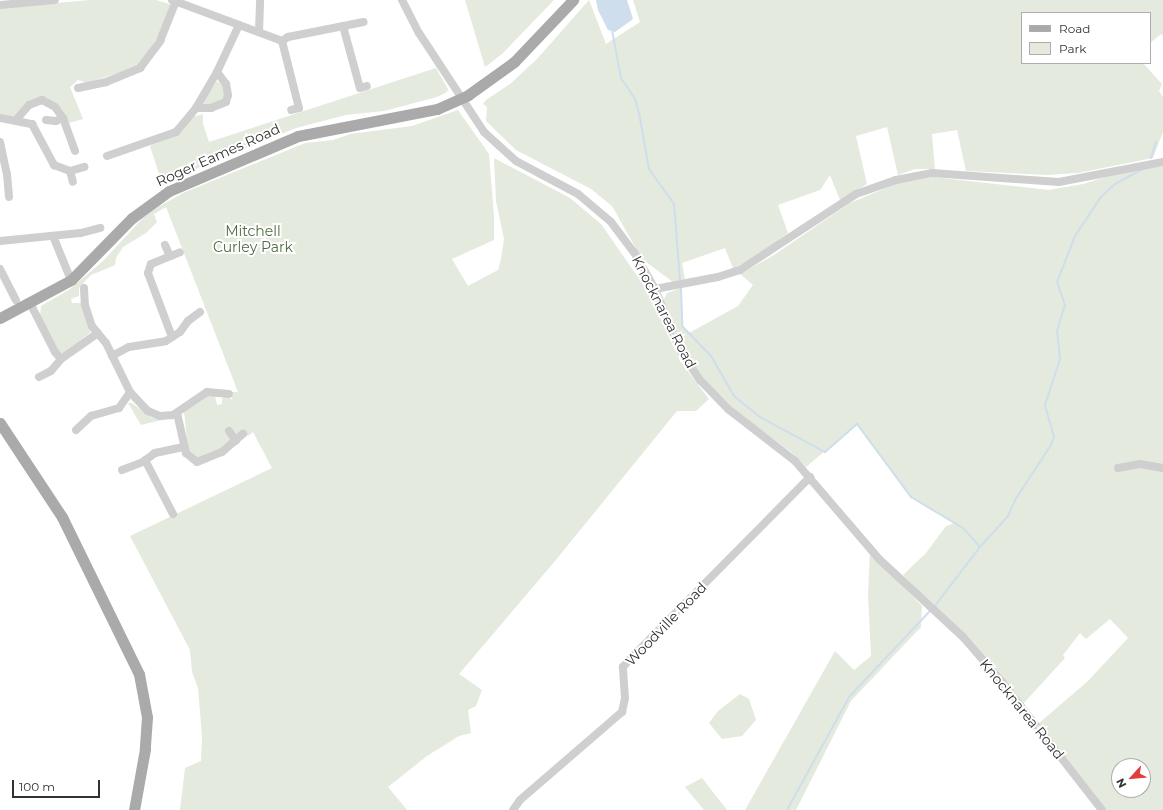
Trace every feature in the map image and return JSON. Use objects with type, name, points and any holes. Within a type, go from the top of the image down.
[{"type":"main road","name":"Roger Eames Road","points":[[0,318],[71,280],[132,218],[169,191],[298,136],[325,129],[407,116],[437,109],[461,99],[483,86],[514,62],[573,0]]},
{"type":"main road","points":[[0,423],[47,490],[62,517],[132,656],[144,689],[147,717],[144,749],[134,810]]},
{"type":"street","points":[[0,5],[55,0]]},
{"type":"street","points":[[78,88],[106,82],[140,68],[160,41],[174,0],[282,41],[364,22]]},
{"type":"street","points":[[259,32],[260,0]]},
{"type":"street","name":"Knocknarea Road","points":[[402,0],[419,33],[484,132],[509,156],[578,194],[605,215],[634,252],[655,289],[680,352],[700,380],[728,409],[785,452],[810,477],[879,559],[983,659],[1102,810]]},
{"type":"street","points":[[107,156],[176,132],[196,108],[217,72],[239,25]]},
{"type":"street","points":[[343,26],[360,88],[367,86]]},
{"type":"street","points":[[282,41],[299,108],[291,110]]},
{"type":"street","points":[[196,108],[211,108],[226,102],[228,95],[226,84],[217,72]]},
{"type":"street","points":[[16,120],[29,105],[42,100],[55,107],[63,118],[75,151]]},
{"type":"street","points":[[0,118],[32,124],[50,161],[54,166],[70,171],[84,167]]},
{"type":"street","points":[[46,120],[56,122],[63,118]]},
{"type":"street","points":[[0,142],[8,174],[9,197]]},
{"type":"street","points":[[655,289],[718,277],[740,270],[856,194],[896,180],[932,173],[1059,182],[1163,162]]},
{"type":"street","points":[[70,171],[74,182]]},
{"type":"street","points":[[0,241],[81,233],[100,228]]},
{"type":"street","points":[[53,236],[71,280]]},
{"type":"street","points":[[165,245],[170,256]]},
{"type":"street","points":[[172,337],[148,273],[151,264],[180,252]]},
{"type":"street","points":[[0,269],[5,291],[16,300]]},
{"type":"street","points":[[84,288],[84,298],[92,326],[112,356],[130,392],[148,411],[160,416],[177,413],[198,396],[207,392],[223,396]]},
{"type":"street","points":[[75,300],[84,298]]},
{"type":"street","points":[[30,303],[55,352],[62,360]]},
{"type":"street","points":[[112,356],[128,347],[158,344],[172,337],[200,312]]},
{"type":"street","points":[[39,377],[52,371],[62,360],[98,333]]},
{"type":"street","points":[[76,430],[91,416],[119,408],[130,392]]},
{"type":"street","points":[[177,413],[183,447],[191,459],[197,462],[212,458],[236,441],[243,434]]},
{"type":"street","points":[[229,431],[236,441]]},
{"type":"street","points":[[122,470],[145,460],[155,453],[183,447]]},
{"type":"street","points":[[145,460],[165,506],[173,514]]},
{"type":"street","points":[[1118,468],[1140,464],[1163,468]]},
{"type":"street","name":"Woodville Road","points":[[513,810],[520,800],[622,712],[625,698],[623,667],[810,477]]},
{"type":"green space","points":[[90,0],[156,0],[170,4],[171,7],[160,33],[139,66],[87,83],[78,80],[70,87],[83,119],[69,123],[59,107],[47,98],[15,117],[0,115],[0,8]]},
{"type":"green space","points":[[465,0],[554,0],[502,54],[485,67]]},
{"type":"green space","points":[[589,0],[606,44],[640,22],[633,0],[1163,0],[1163,36],[1161,34],[1151,42],[1151,12],[1021,12],[1021,64],[1144,64],[1162,84],[1159,91],[1163,97],[1163,132],[1153,158],[1078,173],[1047,175],[966,171],[957,130],[932,134],[935,169],[915,169],[898,175],[887,127],[856,136],[867,184],[840,200],[830,175],[820,190],[778,205],[788,233],[753,259],[733,268],[725,248],[682,263],[685,279],[673,282],[642,259],[612,206],[591,189],[516,150],[486,121],[487,107],[483,104],[486,100],[510,84],[537,59]]},
{"type":"green space","points":[[436,68],[448,89],[447,92],[437,97],[384,111],[346,115],[296,128],[193,170],[160,187],[155,177],[159,174],[150,146],[178,133],[192,117],[203,114],[203,124],[209,142]]},
{"type":"green space","points":[[217,81],[225,87],[224,98],[214,105],[204,104],[203,101]]},
{"type":"green space","name":"Mitchell Curley Park","points":[[458,110],[489,154],[494,216],[494,240],[452,259],[468,286],[498,270],[501,259],[504,239],[496,201],[494,158],[570,198],[601,224],[649,293],[680,361],[709,399],[696,411],[677,411],[555,561],[459,674],[482,690],[476,706],[468,710],[471,733],[459,736],[427,756],[388,787],[407,810],[180,810],[185,768],[201,761],[202,737],[198,688],[192,672],[190,650],[130,536],[272,468],[253,432],[248,436],[242,430],[220,451],[197,458],[188,449],[184,411],[206,394],[215,396],[217,405],[222,404],[222,399],[225,397],[232,399],[232,392],[238,392],[166,207],[154,214],[157,222],[146,233],[123,247],[116,258],[115,265],[91,275],[79,288],[79,296],[71,299],[72,303],[81,303],[91,332],[64,353],[60,353],[40,316],[41,306],[70,289],[103,261],[143,218],[158,207],[183,193],[305,143],[333,140],[350,134],[412,126]]},
{"type":"green space","points":[[1163,166],[1163,810],[1106,810],[1038,724],[1088,681],[1128,638],[1110,619],[1086,639],[1080,633],[1063,655],[1065,658],[1023,704],[903,575],[926,553],[946,526],[955,523],[911,497],[857,424],[806,467],[791,452],[737,412],[706,383],[690,363],[664,304],[664,299],[667,293],[681,288],[682,326],[689,333],[738,306],[753,285],[740,274],[774,255],[850,203],[898,183],[933,177],[1049,190],[1083,184],[1118,173]]},
{"type":"green space","points":[[128,403],[132,403],[152,418],[165,419],[141,425]]},
{"type":"green space","points":[[870,553],[922,606],[921,627],[851,701],[796,810],[745,810],[835,651],[854,670],[871,656],[868,594]]},
{"type":"green space","points":[[740,694],[749,699],[756,720],[742,736],[722,739],[709,723],[718,711]]},
{"type":"green space","points":[[702,778],[727,810],[704,810],[685,787]]},
{"type":"water","points":[[596,0],[627,0],[633,19],[615,32],[608,30],[598,10]]},
{"type":"waterway","points":[[612,30],[621,78],[635,99],[639,113],[649,169],[674,204],[680,281]]},
{"type":"waterway","points":[[1151,158],[1156,142]]},
{"type":"waterway","points":[[934,607],[980,547],[1008,516],[1015,500],[1051,445],[1054,437],[1045,405],[1060,359],[1057,331],[1065,305],[1057,282],[1075,236],[1101,197],[1115,184],[1143,169]]},
{"type":"waterway","points":[[681,288],[682,326],[711,356],[734,396],[760,417],[825,452],[857,424],[911,497],[963,528],[980,547]]},
{"type":"waterway","points":[[787,810],[849,697],[931,610]]}]
